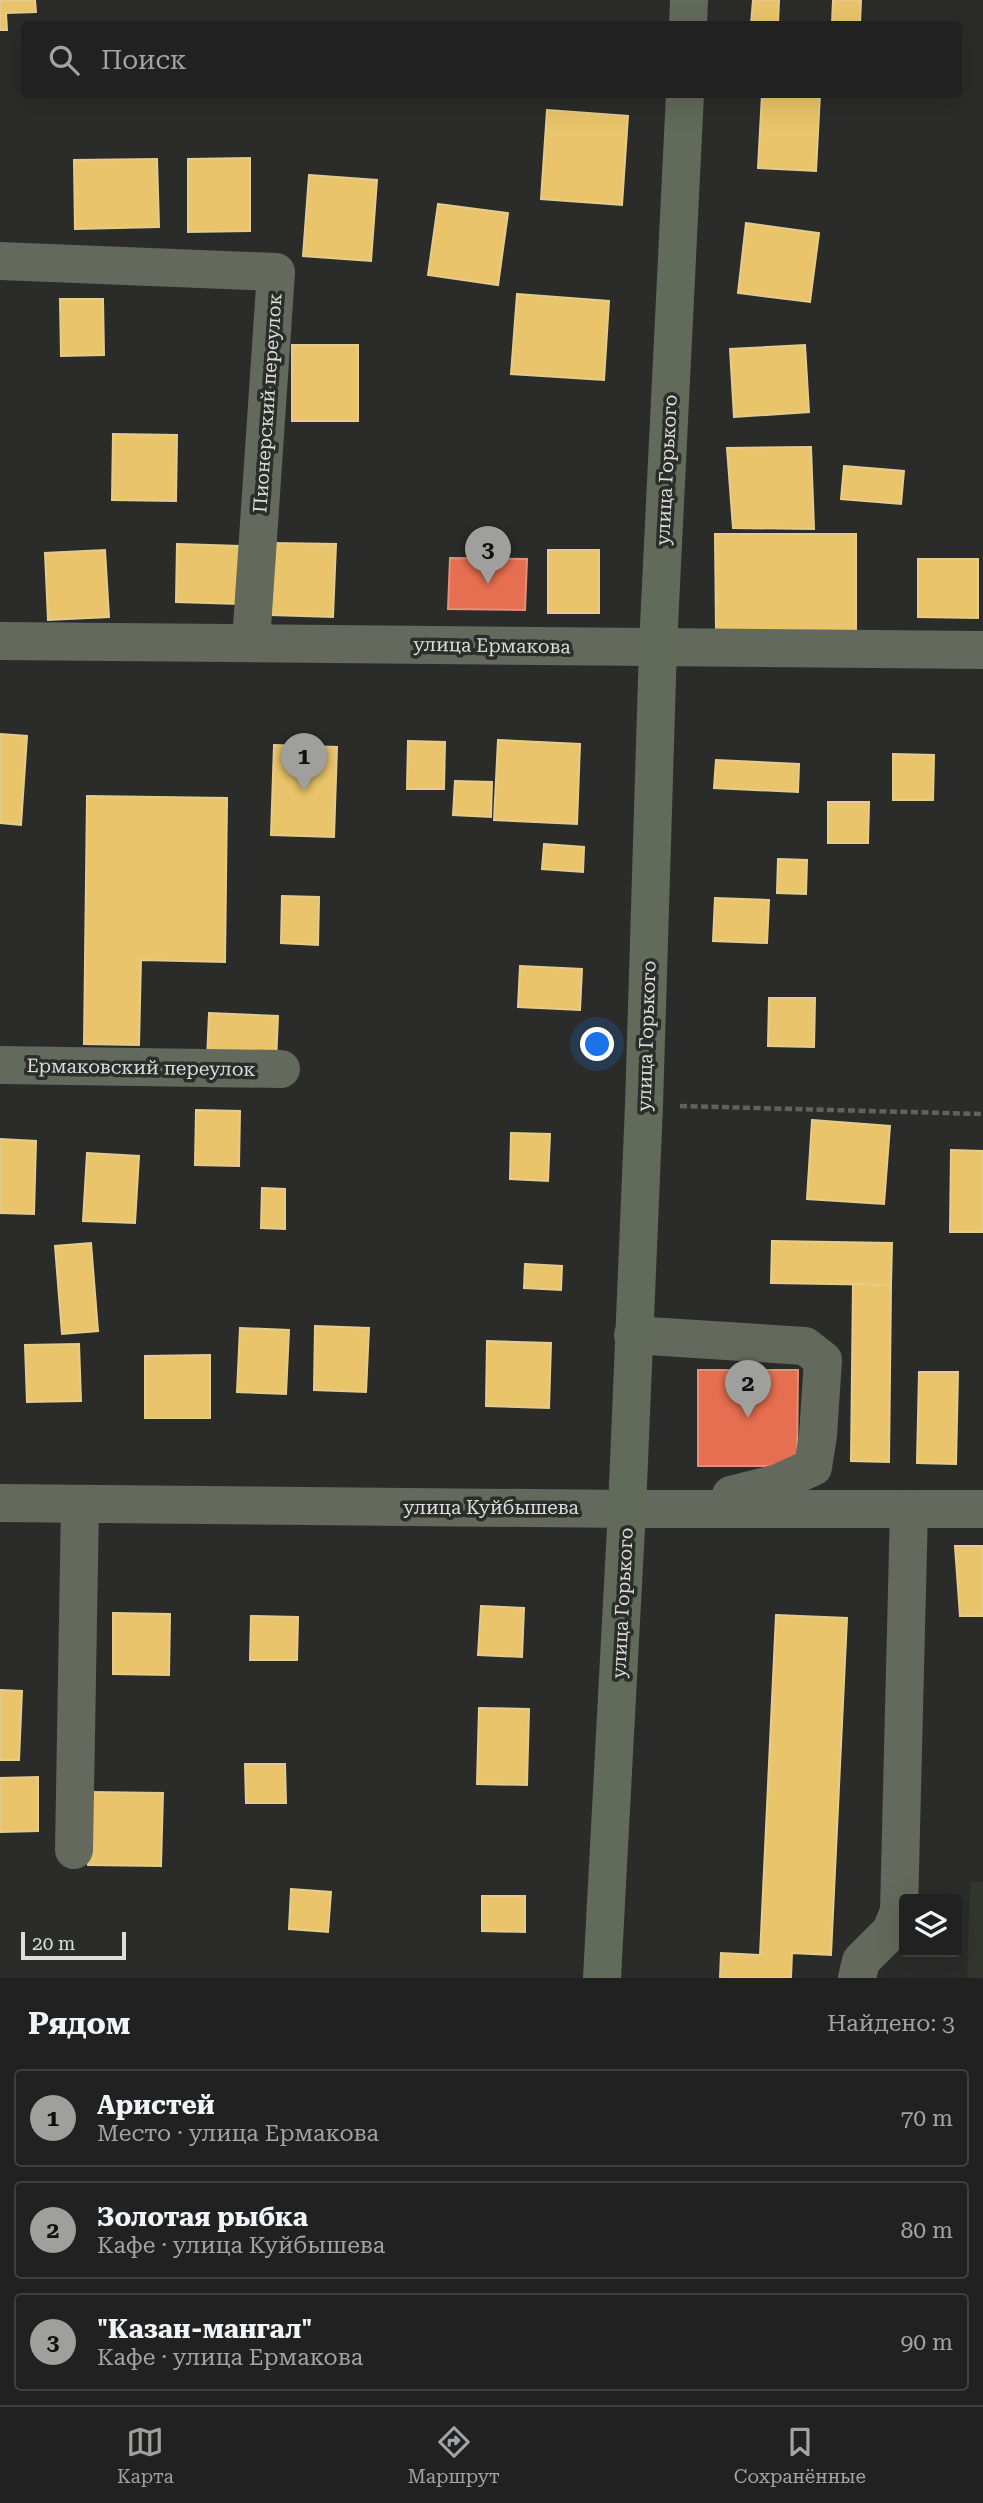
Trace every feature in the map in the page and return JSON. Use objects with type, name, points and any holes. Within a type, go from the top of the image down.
[{"type":"main road","points":[[688,21],[689,0]]},
{"type":"main road","name":"улица Горького","points":[[602,1978],[627,1508],[644,1105],[658,646],[685,98]]},
{"type":"street","name":"Пионерский переулок","points":[[0,261],[276,272],[251,642]]},
{"type":"street","name":"улица Ермакова","points":[[0,641],[983,650]]},
{"type":"street","name":"Ермаковский переулок","points":[[0,1065],[281,1069]]},
{"type":"street","points":[[633,1335],[805,1346],[823,1360],[813,1467],[778,1483],[673,1508]]},
{"type":"street","name":"улица Куйбышева","points":[[0,1503],[983,1509]]},
{"type":"street","points":[[74,1850],[80,1504]]},
{"type":"street","points":[[857,1978],[861,1961],[891,1931],[899,1911],[909,1509]]},
{"type":"path","points":[[644,1105],[983,1114]]},
{"type":"shaded area","points":[[970,1882],[983,1882],[983,1978],[967,1978]]},
{"type":"building: Жильё","points":[[0,0],[35,0],[36,12],[6,13],[7,30],[0,30]]},
{"type":"building: Жильё","points":[[753,0],[779,0],[778,21],[751,21]]},
{"type":"building: Жильё","points":[[833,0],[861,0],[860,21],[832,21]]},
{"type":"building: Жильё","points":[[762,98],[820,98],[816,171],[758,168]]},
{"type":"building: Жильё","points":[[547,110],[628,116],[622,205],[541,199]]},
{"type":"building: Жильё","points":[[250,158],[250,231],[188,232],[188,159]]},
{"type":"building: Жильё","points":[[157,159],[159,227],[75,229],[74,160]]},
{"type":"building: Жильё","points":[[309,175],[377,180],[371,261],[303,256]]},
{"type":"building: Жильё","points":[[438,204],[508,213],[498,285],[428,275]]},
{"type":"building: Жильё","points":[[746,223],[819,233],[810,302],[738,293]]},
{"type":"building: Жильё","points":[[517,294],[609,301],[604,380],[511,374]]},
{"type":"building: Жильё","points":[[60,299],[103,299],[104,355],[61,356]]},
{"type":"building: Жильё","points":[[292,345],[358,345],[358,421],[292,421]]},
{"type":"building: Жильё","points":[[805,345],[809,412],[734,417],[730,349]]},
{"type":"building: Жильё","points":[[113,434],[177,435],[176,501],[112,500]]},
{"type":"building: Жильё","points":[[811,447],[814,529],[733,528],[727,448]]},
{"type":"building: Жильё","points":[[844,466],[904,471],[901,504],[841,499]]},
{"type":"building: Жильё","points":[[715,534],[856,534],[856,631],[716,631]]},
{"type":"building: Жильё","points":[[273,543],[336,544],[333,617],[271,615]]},
{"type":"building: Жильё","points":[[177,544],[241,546],[240,604],[176,602]]},
{"type":"building: Жильё","points":[[105,550],[109,617],[48,620],[45,553]]},
{"type":"building: Жильё","points":[[548,550],[599,550],[599,613],[548,613]]},
{"type":"building: Жильё","points":[[918,559],[978,559],[978,618],[918,617]]},
{"type":"building: Жильё","points":[[0,734],[27,736],[21,825],[0,823]]},
{"type":"building: Жильё","points":[[498,740],[580,744],[577,824],[494,820]]},
{"type":"building: Жильё","points":[[408,741],[445,742],[444,789],[407,789]]},
{"type":"building: Жильё","points":[[274,745],[337,747],[334,837],[271,835]]},
{"type":"building: Жильё","points":[[893,754],[934,755],[933,800],[893,800]]},
{"type":"building: Жильё","points":[[716,760],[799,764],[798,792],[714,788]]},
{"type":"building: Жильё","points":[[455,781],[492,782],[491,817],[453,815]]},
{"type":"building: Жильё","points":[[87,796],[227,798],[225,962],[141,960],[139,1045],[84,1044]]},
{"type":"building: Жильё","points":[[828,802],[869,802],[868,843],[828,843]]},
{"type":"building: Жильё","points":[[544,844],[584,847],[583,872],[542,869]]},
{"type":"building: Жильё","points":[[778,859],[807,860],[806,894],[777,893]]},
{"type":"building: Жильё","points":[[282,896],[319,897],[318,945],[281,943]]},
{"type":"building: Жильё","points":[[715,898],[769,900],[767,943],[713,941]]},
{"type":"building: Жильё","points":[[520,966],[582,969],[580,1010],[518,1007]]},
{"type":"building: Жильё","points":[[769,998],[815,998],[814,1047],[768,1046]]},
{"type":"building: Жильё","points":[[209,1013],[278,1016],[276,1062],[207,1060]]},
{"type":"building: Жильё","points":[[196,1110],[240,1111],[239,1166],[195,1165]]},
{"type":"building: Жильё","points":[[812,1120],[890,1126],[884,1204],[807,1199]]},
{"type":"building: Жильё","points":[[511,1133],[550,1134],[548,1181],[510,1179]]},
{"type":"building: Жильё","points":[[0,1139],[36,1141],[34,1214],[0,1213]]},
{"type":"building: Жильё","points":[[951,1150],[983,1151],[983,1232],[950,1232]]},
{"type":"building: Жильё","points":[[87,1153],[139,1156],[135,1223],[83,1221]]},
{"type":"building: Жильё","points":[[262,1188],[285,1189],[285,1229],[261,1228]]},
{"type":"building: Жильё","points":[[772,1241],[892,1243],[891,1285],[771,1283]]},
{"type":"building: Жильё","points":[[91,1243],[98,1331],[62,1334],[55,1246]]},
{"type":"building: Жильё","points":[[525,1264],[562,1266],[561,1290],[524,1288]]},
{"type":"building: Жильё","points":[[853,1284],[891,1285],[889,1462],[851,1461]]},
{"type":"building: Жильё","points":[[315,1326],[369,1328],[366,1392],[314,1390]]},
{"type":"building: Жильё","points":[[240,1328],[289,1330],[286,1394],[237,1392]]},
{"type":"building: Жильё","points":[[487,1341],[551,1343],[549,1408],[486,1406]]},
{"type":"building: Жильё","points":[[79,1344],[81,1401],[27,1402],[25,1345]]},
{"type":"building: Жильё","points":[[210,1355],[210,1418],[145,1418],[145,1356]]},
{"type":"building: Жильё","points":[[919,1372],[958,1372],[956,1464],[917,1463]]},
{"type":"building: Жильё","points":[[955,1546],[983,1546],[983,1616],[960,1616]]},
{"type":"building: Жильё","points":[[481,1606],[524,1608],[522,1657],[478,1655]]},
{"type":"building: Жильё","points":[[113,1613],[170,1614],[169,1675],[113,1674]]},
{"type":"building: Жильё","points":[[776,1615],[847,1618],[831,1955],[792,1953],[791,1978],[720,1978],[721,1953],[760,1955]]},
{"type":"building: Жильё","points":[[251,1616],[298,1617],[297,1660],[250,1660]]},
{"type":"building: Жильё","points":[[0,1690],[22,1691],[19,1760],[0,1760]]},
{"type":"building: Жильё","points":[[479,1708],[529,1709],[527,1785],[477,1784]]},
{"type":"building: Жильё","points":[[245,1764],[285,1764],[286,1803],[246,1803]]},
{"type":"building: Жильё","points":[[38,1777],[38,1831],[0,1832],[0,1778]]},
{"type":"building: Жильё","points":[[90,1792],[163,1793],[161,1866],[88,1865]]},
{"type":"building: Жильё","points":[[291,1889],[331,1892],[328,1932],[289,1929]]},
{"type":"building: Жильё","points":[[482,1896],[525,1896],[525,1932],[482,1931]]},
{"type":"building: Торговля","points":[[450,558],[527,559],[525,610],[448,609]]},
{"type":"building: Торговля","points":[[698,1370],[798,1370],[797,1466],[698,1466]]},
{"type":"place","name":"\"Казан-мангал\"","points":[[488,584]]},
{"type":"place","name":"Аристей","points":[[304,791]]},
{"type":"place","name":"Золотая рыбка","points":[[748,1418]]}]
